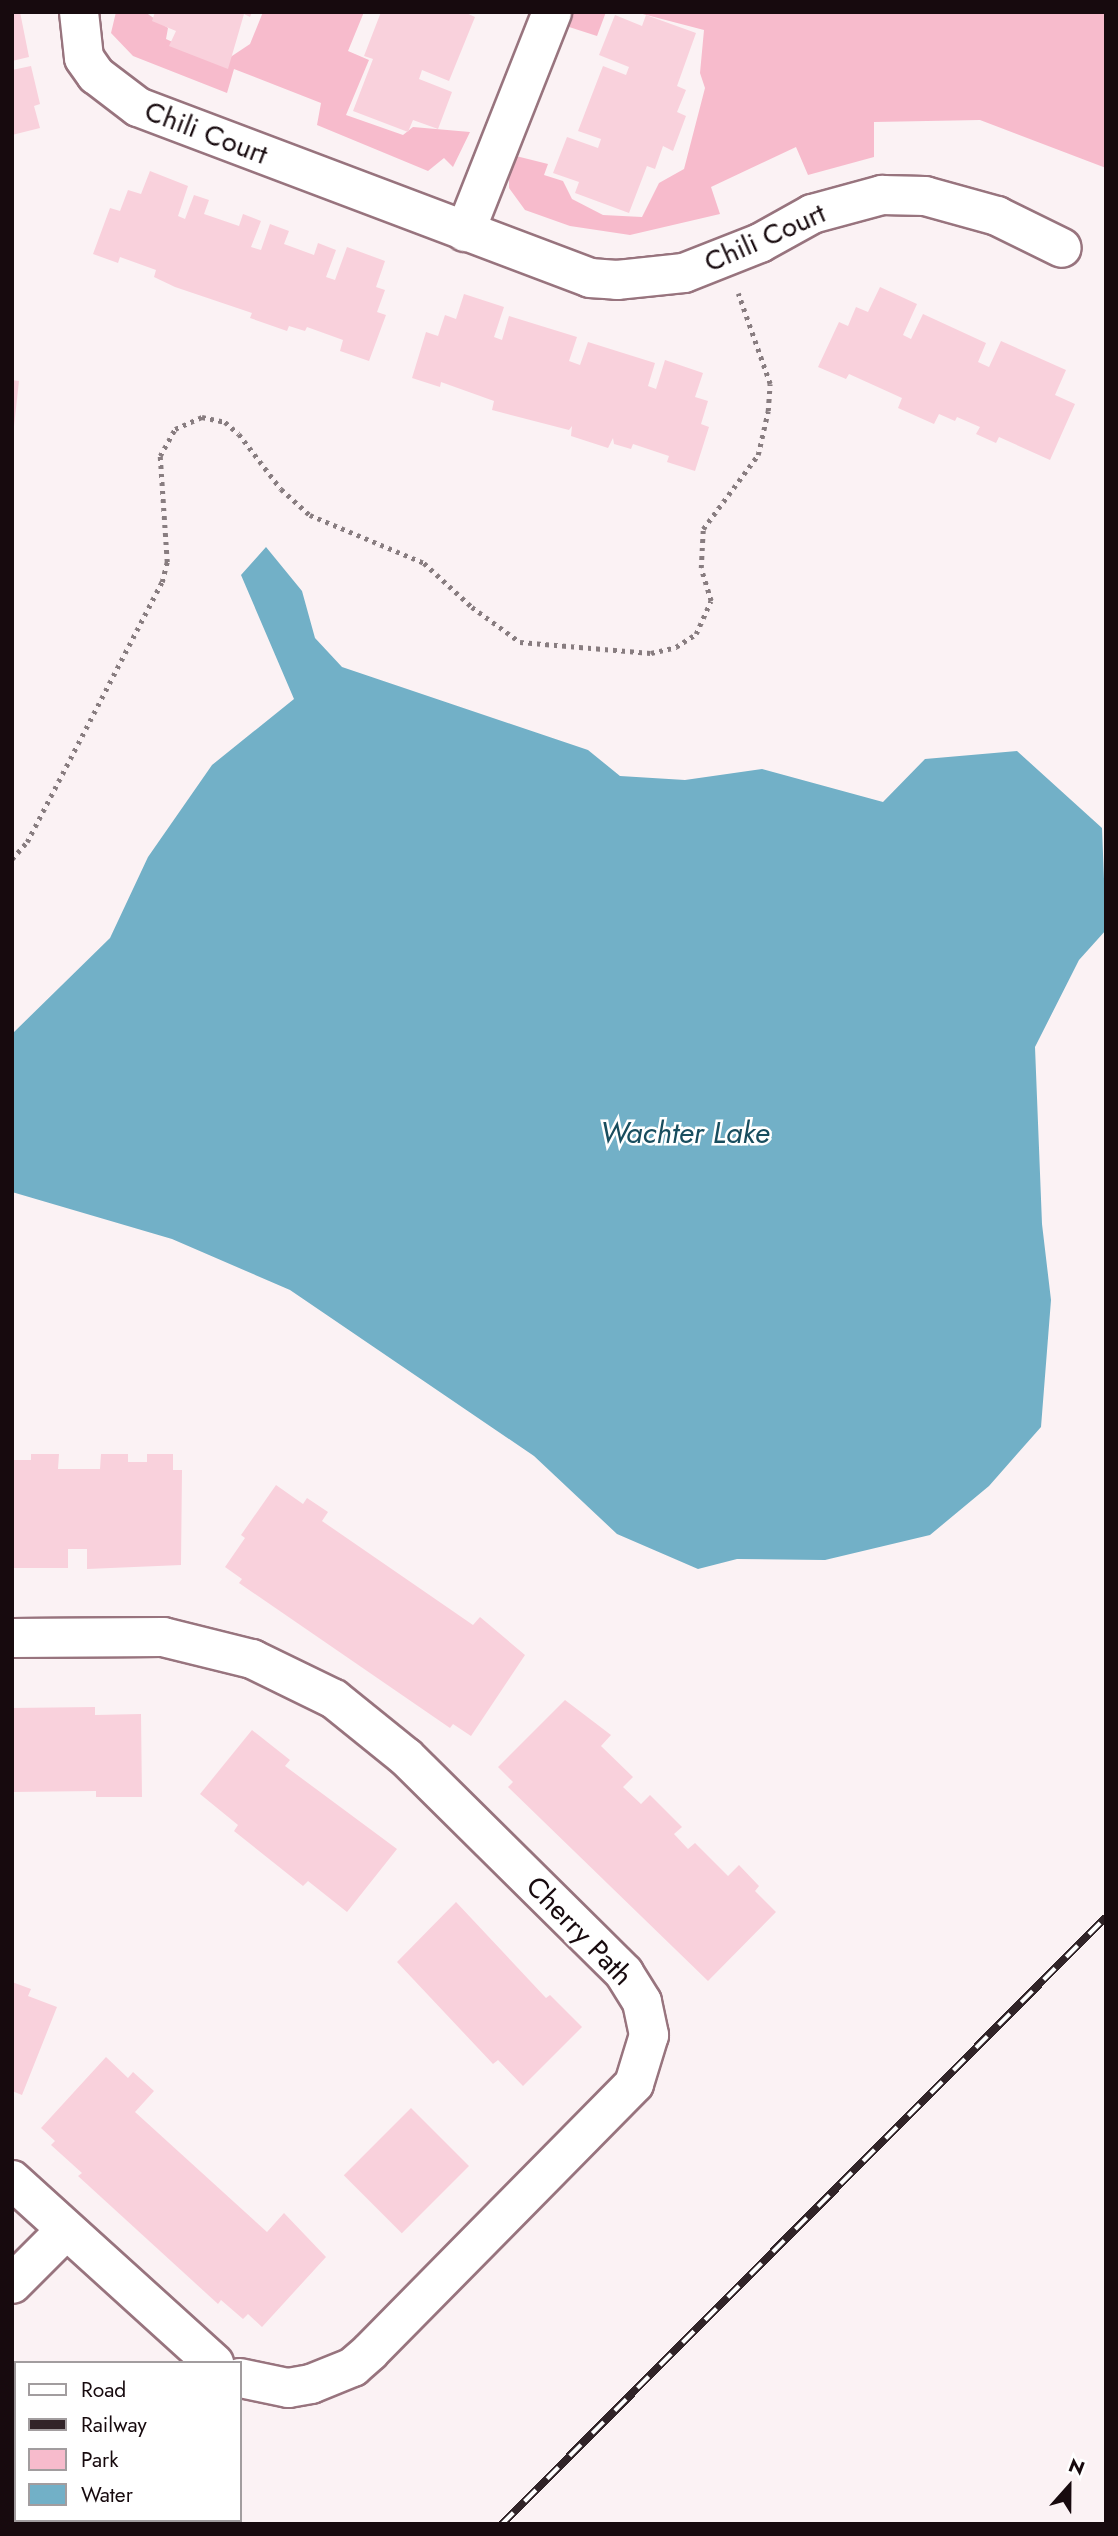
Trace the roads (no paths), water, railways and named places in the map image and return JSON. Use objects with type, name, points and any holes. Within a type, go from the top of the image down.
[{"type":"street","name":"Chili Court","points":[[79,12],[84,58],[96,75],[138,107],[560,269],[617,280],[684,273],[760,243],[813,214],[881,194],[925,196],[997,216],[1062,248]]},
{"type":"street","points":[[465,232],[552,12]]},
{"type":"street","name":"Cherry Path","points":[[12,1638],[163,1637],[252,1659],[334,1699],[415,1765],[624,1973],[642,2002],[649,2035],[647,2052],[634,2084],[352,2367],[311,2384],[252,2381]]},
{"type":"street","points":[[12,2180],[212,2361]]},
{"type":"street","points":[[12,2284],[66,2230]]},
{"type":"water","name":"Wachter Lake","points":[[266,547],[302,591],[315,638],[342,667],[588,750],[620,776],[685,780],[762,769],[883,802],[925,759],[1017,751],[1102,828],[1106,930],[1079,960],[1035,1047],[1042,1224],[1051,1300],[1041,1427],[989,1486],[930,1535],[825,1560],[737,1559],[698,1569],[617,1534],[534,1456],[290,1290],[172,1239],[12,1192],[12,1034],[110,938],[148,857],[212,765],[294,699],[241,575]]},
{"type":"railway","points":[[502,2524],[1106,1917]]}]
